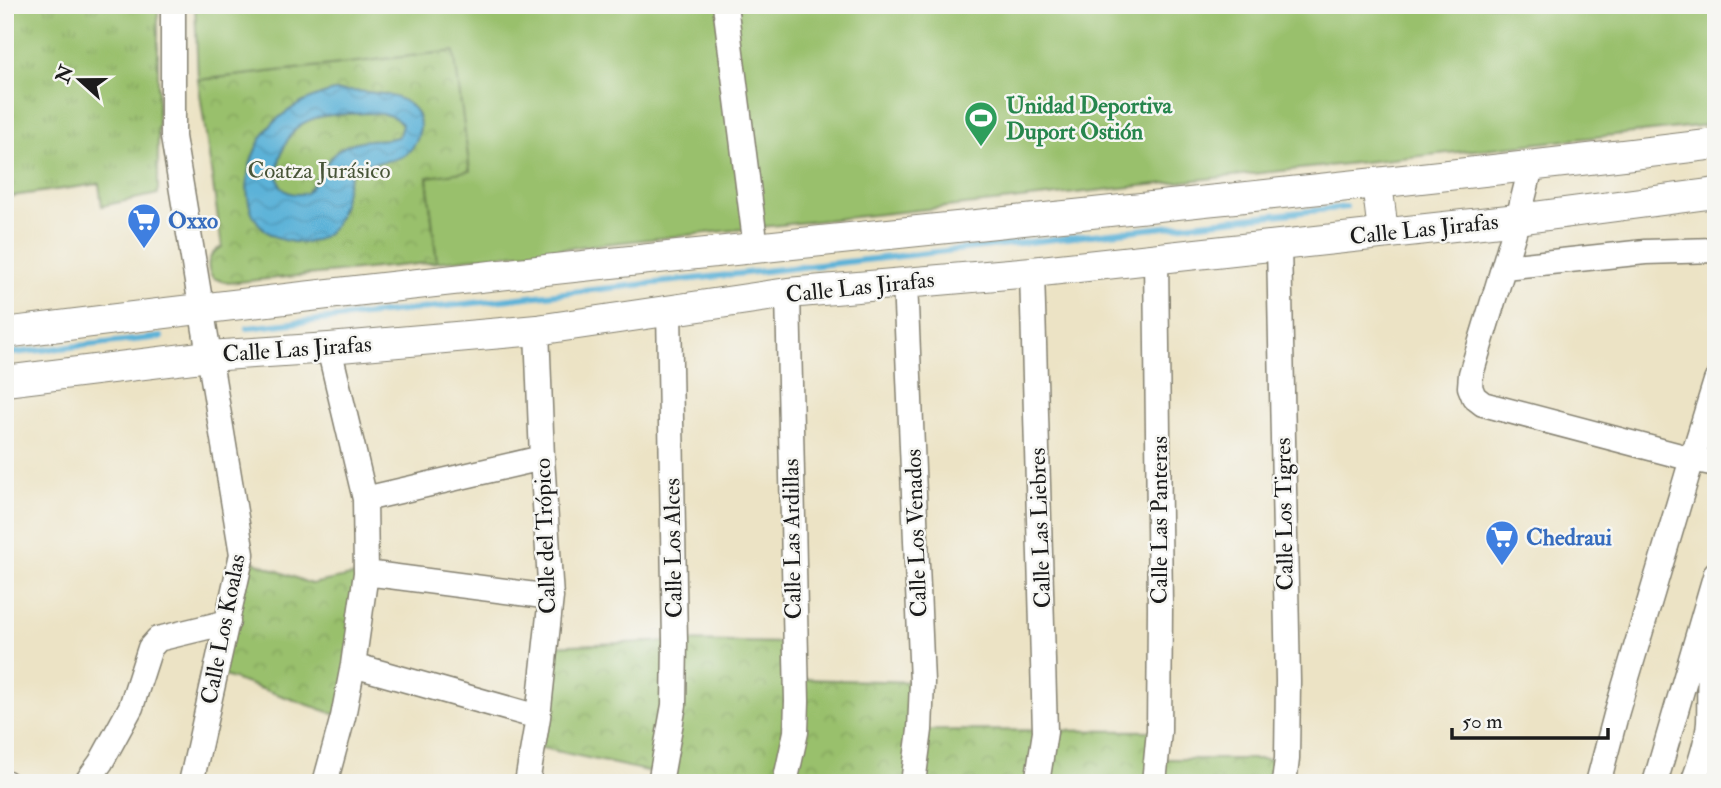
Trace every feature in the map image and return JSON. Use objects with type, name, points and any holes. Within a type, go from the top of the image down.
[{"type":"main road","points":[[5,333],[203,308],[1531,167],[1716,144]]},
{"type":"main road","points":[[1377,183],[1383,232]]},
{"type":"main road","name":"Calle Las Jirafas","points":[[5,381],[209,356],[537,330],[788,293],[1032,272],[1518,219],[1716,193]]},
{"type":"street","name":"Calle Los Koalas","points":[[173,5],[173,137],[242,554],[191,783]]},
{"type":"street","points":[[725,5],[756,248]]},
{"type":"street","points":[[1531,167],[1471,374],[1470,387],[1474,397],[1483,404],[1704,461]]},
{"type":"street","name":"Calle Los Tigres","points":[[1279,245],[1288,681],[1284,783]]},
{"type":"street","points":[[1504,267],[1645,252],[1716,250]]},
{"type":"street","name":"Calle Las Panteras","points":[[1154,783],[1159,731],[1160,608],[1156,258]]},
{"type":"street","name":"Calle Las Liebres","points":[[1032,272],[1045,732],[1037,783]]},
{"type":"street","name":"Calle Los Venados","points":[[905,282],[922,682],[920,730],[913,783]]},
{"type":"street","name":"Calle Las Ardillas","points":[[785,783],[796,732],[797,701],[788,293]]},
{"type":"street","name":"Calle Los Alces","points":[[660,783],[674,705],[669,312]]},
{"type":"street","name":"Calle del Trópico","points":[[527,783],[538,717],[551,597],[537,330]]},
{"type":"street","points":[[325,783],[343,717],[366,573],[365,499],[329,348]]},
{"type":"street","points":[[1598,783],[1617,711],[1704,461],[1716,380]]},
{"type":"street","points":[[365,499],[542,458]]},
{"type":"street","points":[[366,573],[551,597]]},
{"type":"street","points":[[1655,783],[1716,573]]},
{"type":"street","points":[[86,783],[101,762],[131,707],[150,648],[158,639],[228,622]]},
{"type":"street","points":[[1693,783],[1709,725],[1708,677],[1716,646]]},
{"type":"street","points":[[353,665],[538,717]]},
{"type":"green space","points":[[5,5],[158,5],[158,194],[102,206],[99,184],[5,197]]},
{"type":"green space","name":"Unidad Deportiva Duport Ostión","points":[[195,5],[1716,5],[1716,124],[437,262],[427,177],[470,171],[454,51],[198,80]]},
{"type":"green space","name":"Coatza Jurásico","points":[[455,51],[470,172],[427,178],[437,262],[228,283],[213,278],[209,260],[222,247],[198,80]]},
{"type":"green space","points":[[242,557],[311,584],[366,573],[343,717],[216,673]]},
{"type":"green space","points":[[675,641],[794,643],[796,679],[922,682],[921,730],[1159,731],[1157,759],[1287,759],[1284,783],[701,783],[533,746],[546,646]]},
{"type":"water","points":[[334,91],[372,92],[400,99],[410,105],[418,115],[420,127],[417,139],[400,158],[357,165],[349,180],[339,216],[328,233],[302,243],[273,236],[259,225],[251,210],[247,192],[253,155],[262,138],[280,117],[309,99]],"holes":[[[372,113],[398,120],[402,124],[399,136],[361,141],[341,149],[328,161],[306,193],[292,193],[283,189],[279,181],[280,158],[298,127],[322,117]]]},
{"type":"waterway","points":[[247,328],[1346,207]]},
{"type":"waterway","points":[[5,354],[161,337]]},
{"type":"place","name":"Unidad Deportiva Duport Ostión","points":[[981,148]]},
{"type":"place","name":"Oxxo","points":[[144,250]]},
{"type":"place","name":"Chedraui","points":[[1502,567]]}]
